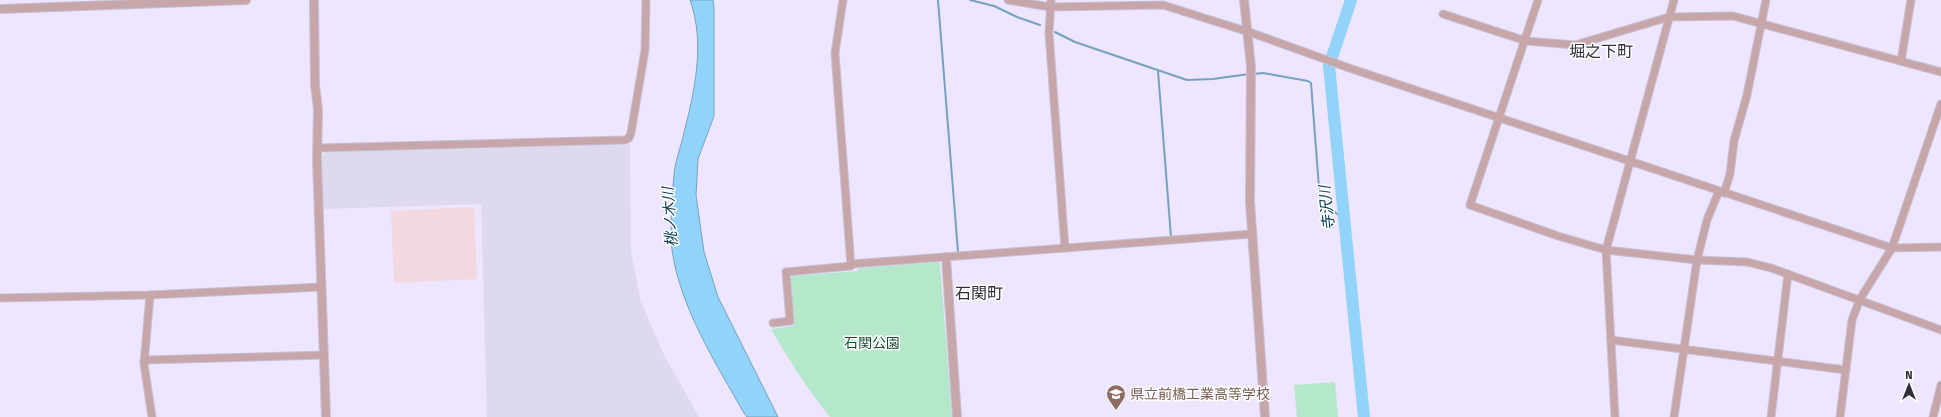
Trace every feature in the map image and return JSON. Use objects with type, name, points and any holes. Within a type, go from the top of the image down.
[{"type":"street","points":[[0,9],[246,0]]},
{"type":"street","points":[[314,0],[315,85],[318,108],[321,287],[326,417]]},
{"type":"street","points":[[318,148],[625,140],[629,138],[631,133],[644,50],[646,0]]},
{"type":"street","points":[[843,0],[835,53],[852,264]]},
{"type":"street","points":[[1008,0],[1050,4],[1163,5],[1249,32],[1349,68],[1892,248],[1941,247]]},
{"type":"street","points":[[1244,0],[1249,32],[1252,82],[1250,202],[1265,417]]},
{"type":"street","points":[[1538,0],[1526,41],[1470,204],[1558,236],[1606,250],[1697,260],[1747,262],[1788,274],[1860,299],[1941,330]]},
{"type":"street","points":[[1615,417],[1606,250],[1674,0]]},
{"type":"street","points":[[1674,417],[1697,260],[1707,220],[1730,174],[1734,141],[1747,95],[1766,0]]},
{"type":"street","points":[[1901,61],[1911,0]]},
{"type":"street","points":[[1050,4],[1049,33],[1065,248]]},
{"type":"street","points":[[1443,14],[1526,41],[1575,45],[1669,18],[1733,16],[1941,72]]},
{"type":"street","points":[[1840,417],[1852,320],[1860,299],[1892,248],[1941,104]]},
{"type":"street","points":[[773,323],[790,321],[786,272],[850,267],[852,264],[1252,234]]},
{"type":"street","points":[[946,257],[957,417]]},
{"type":"street","points":[[1771,417],[1788,274]]},
{"type":"street","points":[[0,298],[150,295],[321,287]]},
{"type":"street","points":[[150,295],[144,360],[152,417]]},
{"type":"street","points":[[1611,340],[1846,370]]},
{"type":"street","points":[[144,360],[324,355]]},
{"type":"street","points":[[1933,417],[1941,385]]},
{"type":"shaded area","points":[[630,144],[631,252],[641,302],[664,355],[699,417],[487,417],[481,204],[323,209],[321,158],[326,152]]},
{"type":"shaded area","points":[[474,207],[477,279],[396,283],[394,281],[391,211]]},
{"type":"green space","name":"石関公園","points":[[938,262],[940,264],[952,417],[830,417],[799,374],[771,329],[793,326],[790,278],[792,276],[857,271],[860,268]]},
{"type":"green space","points":[[1335,382],[1338,417],[1297,417],[1294,385]]},
{"type":"water","points":[[690,0],[713,0],[714,7],[714,116],[698,159],[696,195],[704,252],[718,297],[778,417],[747,417],[744,413],[700,334],[683,293],[676,271],[672,250],[671,232],[674,175],[676,160],[691,103],[697,68],[698,51],[695,17]]},
{"type":"waterway","points":[[938,0],[958,252]]},
{"type":"waterway","points":[[970,0],[994,6],[1017,17],[1040,25]]},
{"type":"waterway","name":"寺沢川","points":[[1351,0],[1329,66],[1364,417]]},
{"type":"waterway","points":[[1055,32],[1075,42],[1187,80],[1213,79],[1249,74]]},
{"type":"waterway","points":[[1158,71],[1171,237]]},
{"type":"waterway","points":[[1253,74],[1263,73],[1308,81],[1311,83],[1320,201]]},
{"type":"waterway","points":[[1332,210],[1345,220]]},
{"type":"place","name":"県立前橋工業高等学校","points":[[1116,411]]},
{"type":"district","name":"堀之下町","points":[[1601,51]]},
{"type":"district","name":"石関町","points":[[979,293]]},
{"type":"water label","name":"桃ノ木川","points":[[670,217]]}]
